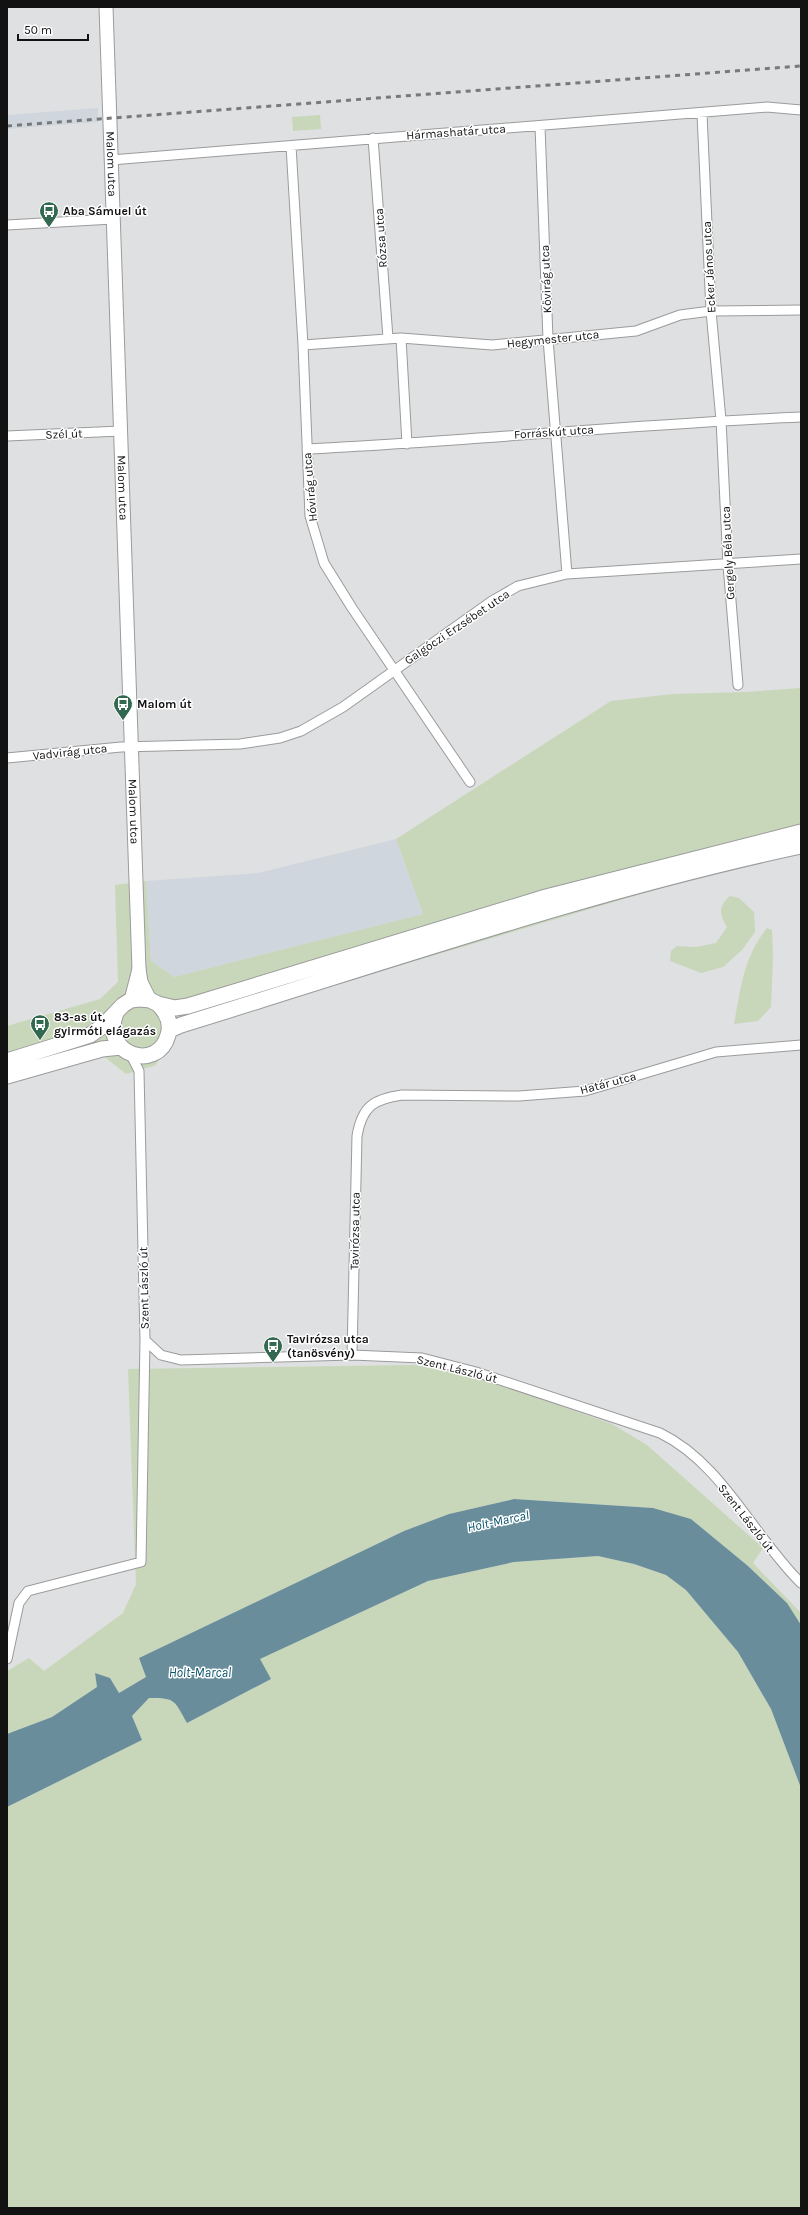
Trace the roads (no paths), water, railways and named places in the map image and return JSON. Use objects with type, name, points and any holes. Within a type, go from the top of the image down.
[{"type":"main road","name":"Malom utca","points":[[106,7],[132,748],[138,969]]},
{"type":"main road","points":[[7,1061],[90,1035],[104,1026],[123,1005],[131,1000],[140,998],[176,1008],[188,1006],[546,897],[801,832]]},
{"type":"main road","points":[[170,1030],[181,1025],[359,968],[559,908],[801,846]]},
{"type":"main road","points":[[131,1000],[138,969]]},
{"type":"main road","points":[[7,1076],[102,1049],[125,1050],[142,1056],[155,1052],[167,1039],[170,1030],[169,1020],[165,1012],[154,1002],[141,982],[138,969]]},
{"type":"main road","points":[[116,1013],[113,1031],[125,1050]]},
{"type":"street","name":"Hármashatár utca","points":[[111,160],[373,138],[702,114],[766,107],[801,113]]},
{"type":"street","name":"Ecker János utca","points":[[702,114],[711,311],[721,420]]},
{"type":"street","name":"Kővirág utca","points":[[540,126],[548,339],[557,432],[567,574]]},
{"type":"street","name":"Rózsa utca","points":[[373,138],[388,338]]},
{"type":"street","name":"Hóvirág utca","points":[[291,146],[303,345],[306,449],[310,516],[324,563],[352,608],[395,669],[470,782]]},
{"type":"street","points":[[7,224],[113,219]]},
{"type":"street","name":"Hegymester utca","points":[[303,345],[401,338],[492,345],[636,331],[680,315],[711,311],[801,310]]},
{"type":"street","points":[[401,338],[407,444]]},
{"type":"street","name":"Forráskút utca","points":[[306,449],[407,444],[721,420],[801,417]]},
{"type":"street","name":"Gergely Béla utca","points":[[721,420],[728,565],[738,685]]},
{"type":"street","name":"Szél út","points":[[7,436],[121,431]]},
{"type":"street","name":"Galgóczi Erzsébet utca","points":[[132,748],[240,744],[280,738],[301,731],[343,706],[492,601],[518,586],[567,574],[728,565],[801,559]]},
{"type":"street","name":"Vadvirág utca","points":[[7,758],[121,747],[132,748]]},
{"type":"street","name":"Határ utca","points":[[367,1109],[386,1098],[402,1095],[519,1096],[585,1091],[716,1052],[801,1045]]},
{"type":"street","name":"Szent László út","points":[[125,1050],[139,1071],[145,1340],[161,1355],[181,1360],[352,1356],[422,1358],[468,1370],[660,1433],[675,1440],[686,1448],[707,1468],[783,1565],[801,1583]]},
{"type":"street","points":[[139,1071],[155,1052]]},
{"type":"street","name":"Tavirózsa utca","points":[[352,1356],[357,1136],[361,1120],[367,1109]]},
{"type":"street","points":[[7,1659],[19,1603],[28,1591],[141,1562],[145,1340]]},
{"type":"water","name":"Holt-Marcal","points":[[514,1499],[653,1508],[691,1519],[748,1566],[787,1603],[801,1625],[801,1788],[771,1709],[738,1652],[686,1590],[666,1575],[634,1564],[598,1556],[514,1562],[428,1581],[260,1659],[271,1679],[187,1723],[173,1702],[164,1699],[149,1698],[132,1716],[142,1740],[7,1807],[7,1734],[52,1717],[97,1687],[95,1673],[110,1678],[119,1693],[146,1677],[139,1658],[404,1531],[449,1514]]},
{"type":"railway","points":[[7,126],[801,66]]},
{"type":"place","name":"Aba Sámuel út","points":[[49,228]]},
{"type":"place","name":"Malom út","points":[[123,721]]},
{"type":"place","name":"83-as út, gyirmóti elágazás","points":[[40,1041]]},
{"type":"place","name":"Tavirózsa utca (tanösvény)","points":[[273,1363]]}]
